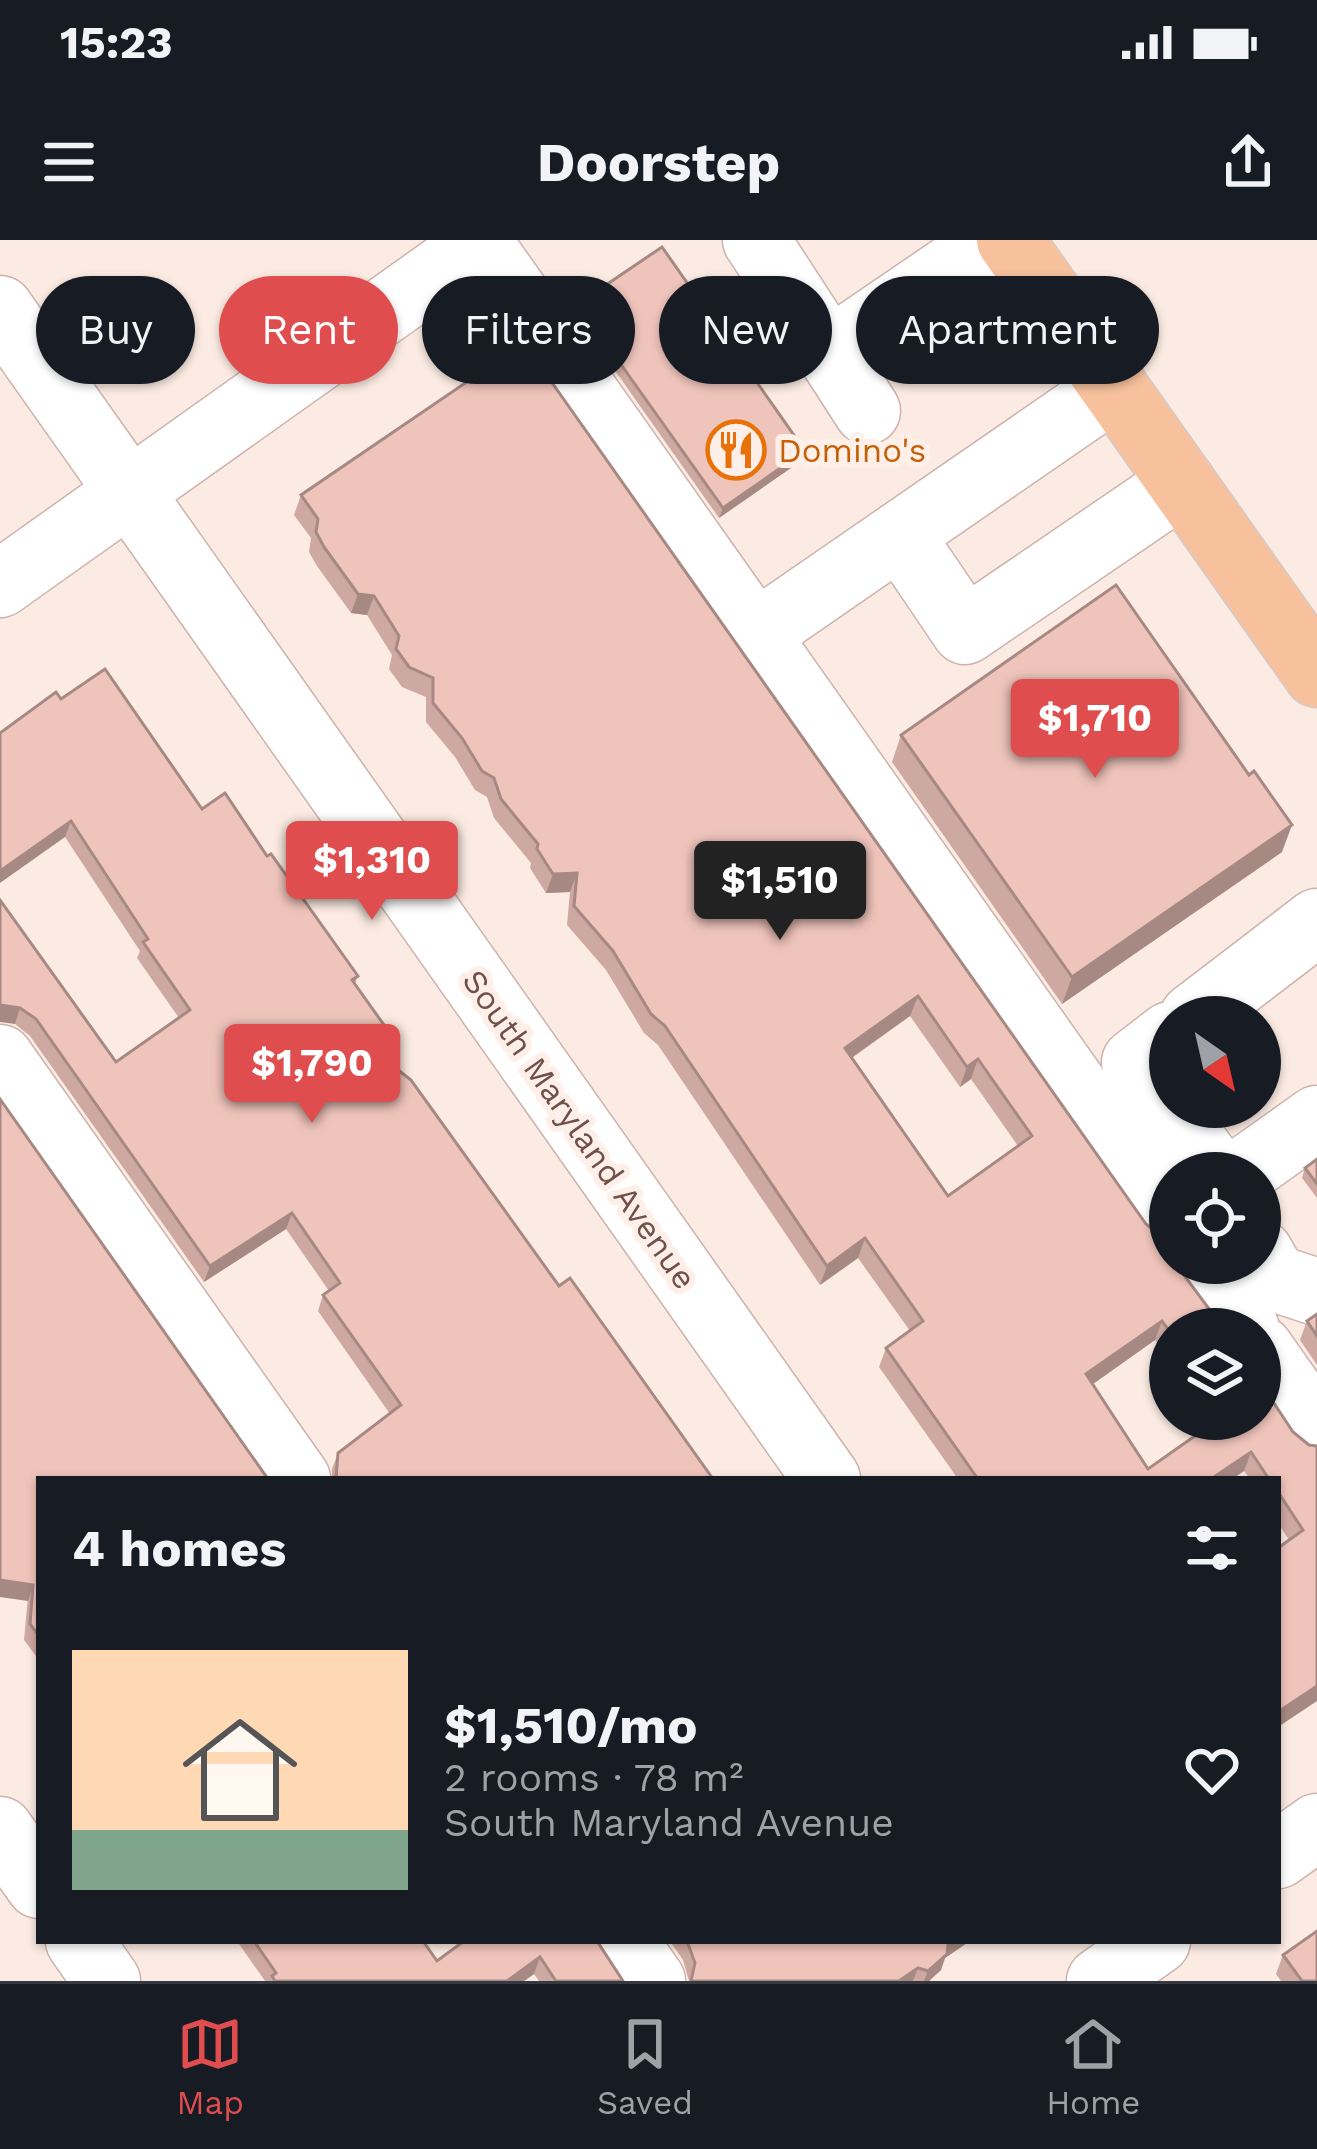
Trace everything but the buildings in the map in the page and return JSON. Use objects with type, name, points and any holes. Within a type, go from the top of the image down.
[{"type":"main road","points":[[1010,240],[1317,674]]},
{"type":"street","points":[[756,240],[779,276]]},
{"type":"street","points":[[832,350],[993,240]]},
{"type":"street","points":[[0,584],[480,241],[1149,1192]]},
{"type":"street","name":"South Maryland Avenue","points":[[0,308],[825,1476]]},
{"type":"street","points":[[832,357],[868,411]]},
{"type":"street","points":[[756,634],[1114,387]]},
{"type":"street","points":[[900,535],[965,631],[1182,482]]},
{"type":"street","points":[[1220,996],[1317,922]]},
{"type":"street","points":[[1149,1051],[1135,1062],[1149,1081]]},
{"type":"street","points":[[0,1058],[296,1476]]},
{"type":"street","points":[[1271,1152],[1317,1119]]},
{"type":"street","points":[[1281,1281],[1317,1292]]},
{"type":"street","points":[[1281,1379],[1317,1430]]},
{"type":"street","points":[[1281,1853],[1317,1827]]},
{"type":"street","points":[[0,1830],[36,1881]]},
{"type":"street","points":[[81,1944],[107,1981]]},
{"type":"street","points":[[626,1944],[652,1981]]},
{"type":"place","name":"Domino's","points":[[736,450]]}]
